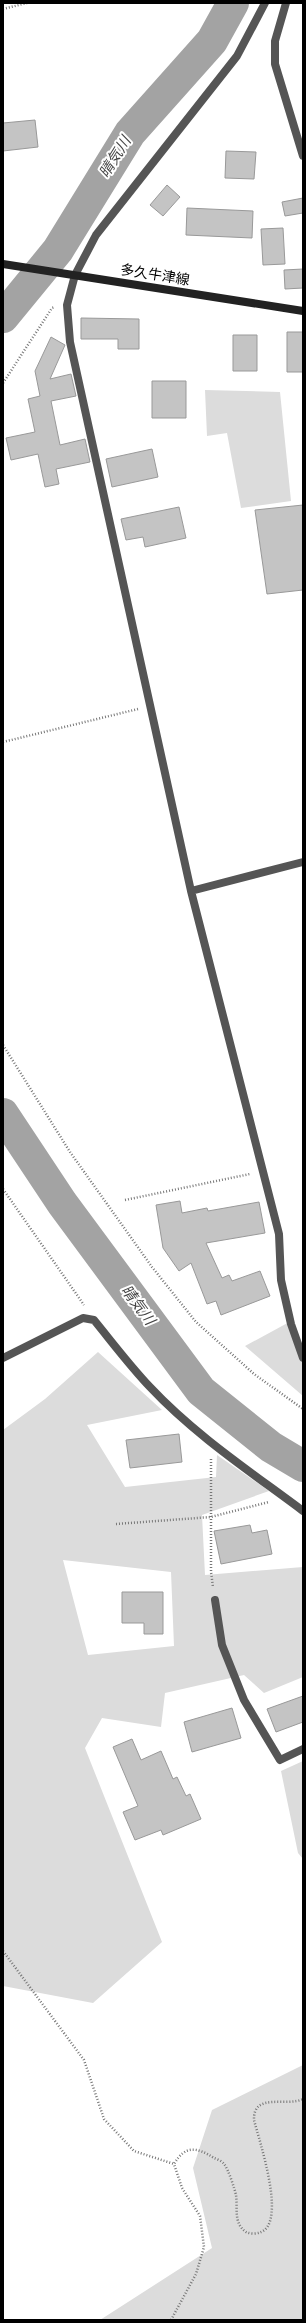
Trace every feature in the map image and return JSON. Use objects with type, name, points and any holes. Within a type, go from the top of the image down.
[{"type":"main road","name":"多久牛津線","points":[[3,264],[303,311]]},
{"type":"street","points":[[265,3],[237,56],[96,235],[75,275],[67,305],[70,342],[191,891],[279,1234],[281,1280],[289,1317],[303,1358]]},
{"type":"street","points":[[286,3],[275,41],[275,64],[303,156]]},
{"type":"street","points":[[191,891],[303,862]]},
{"type":"street","points":[[3,1358],[83,1318],[94,1320],[150,1388],[216,1446],[303,1511]]},
{"type":"street","points":[[215,1600],[222,1645],[244,1700],[280,1760],[303,1749]]},
{"type":"path","points":[[3,9],[27,3]]},
{"type":"path","points":[[3,383],[52,308],[67,305]]},
{"type":"path","points":[[3,742],[150,706]]},
{"type":"path","points":[[3,1045],[70,1152],[152,1267],[196,1322],[254,1374],[303,1409]]},
{"type":"path","points":[[125,1200],[263,1172]]},
{"type":"path","points":[[3,1189],[94,1320]]},
{"type":"path","points":[[215,1600],[211,1572],[211,1455],[216,1446]]},
{"type":"path","points":[[116,1524],[211,1517],[285,1498]]},
{"type":"path","points":[[3,1951],[84,2060],[104,2119],[134,2151],[174,2164]]},
{"type":"path","points":[[171,2320],[196,2274],[204,2247],[200,2216],[182,2188],[174,2164],[179,2155],[187,2150],[201,2150],[224,2164],[236,2196],[238,2222],[246,2232],[256,2234],[263,2231],[269,2224],[272,2208],[270,2179],[254,2120],[254,2112],[259,2105],[266,2103],[303,2099]]},
{"type":"shaded area","points":[[205,390],[280,392],[291,501],[241,508],[227,433],[207,436]]},
{"type":"shaded area","points":[[293,1320],[303,1347],[303,1396],[245,1346]]},
{"type":"shaded area","points":[[98,1352],[162,1410],[87,1425],[125,1487],[216,1477],[217,1455],[269,1491],[202,1515],[205,1575],[303,1567],[303,1677],[264,1693],[244,1675],[165,1693],[161,1727],[102,1718],[85,1748],[162,1942],[93,2003],[3,1986],[3,1430],[45,1399]],"holes":[[[63,1560],[171,1572],[174,1646],[88,1655]]]},
{"type":"shaded area","points":[[303,1761],[303,1859],[298,1853],[281,1771]]},
{"type":"shaded area","points":[[303,2065],[303,2320],[100,2320],[212,2248],[193,2168],[212,2110]]},
{"type":"building","points":[[35,120],[38,147],[3,151],[3,123]]},
{"type":"building","points":[[226,151],[256,152],[254,179],[225,178]]},
{"type":"building","points":[[167,185],[180,197],[163,216],[150,205]]},
{"type":"building","points":[[303,198],[303,213],[285,216],[282,202]]},
{"type":"building","points":[[187,208],[253,211],[252,238],[186,235]]},
{"type":"building","points":[[283,228],[285,264],[263,265],[261,229]]},
{"type":"building","points":[[303,269],[303,288],[285,289],[284,270]]},
{"type":"building","points":[[81,318],[139,319],[139,349],[118,349],[118,339],[81,339]]},
{"type":"building","points":[[287,332],[303,332],[303,372],[287,372]]},
{"type":"building","points":[[233,335],[257,335],[257,371],[233,371]]},
{"type":"building","points":[[51,337],[65,345],[50,379],[71,374],[76,396],[51,401],[60,445],[85,439],[90,462],[56,469],[59,484],[45,487],[38,454],[11,460],[6,438],[35,432],[28,399],[40,396],[35,371]]},
{"type":"building","points":[[152,381],[186,381],[186,418],[152,418]]},
{"type":"building","points":[[152,449],[158,477],[112,487],[106,459]]},
{"type":"building","points":[[303,505],[303,590],[267,594],[255,510]]},
{"type":"building","points":[[179,507],[186,538],[145,547],[143,537],[126,540],[121,519]]},
{"type":"building","points":[[180,1201],[182,1213],[207,1208],[208,1211],[259,1202],[265,1233],[206,1243],[222,1278],[229,1275],[232,1281],[260,1271],[270,1296],[221,1315],[216,1301],[207,1304],[191,1263],[179,1271],[163,1248],[156,1205]]},
{"type":"building","points":[[179,1434],[182,1462],[130,1468],[126,1440]]},
{"type":"building","points":[[250,1525],[252,1533],[267,1530],[272,1554],[221,1564],[214,1531]]},
{"type":"building","points":[[122,1592],[163,1592],[163,1634],[144,1634],[144,1623],[122,1623]]},
{"type":"building","points":[[303,1696],[303,1722],[276,1732],[267,1709]]},
{"type":"building","points":[[232,1708],[241,1738],[192,1752],[184,1722]]},
{"type":"building","points":[[132,1739],[141,1760],[161,1751],[173,1779],[177,1777],[186,1796],[190,1794],[201,1819],[163,1835],[161,1830],[135,1840],[123,1812],[138,1806],[113,1747]]},
{"type":"waterway","name":"晴気川","points":[[3,317],[58,250],[130,133],[212,41],[233,3]]},
{"type":"waterway","name":"晴気川","points":[[3,1114],[62,1203],[201,1391],[271,1447],[303,1466]]}]
